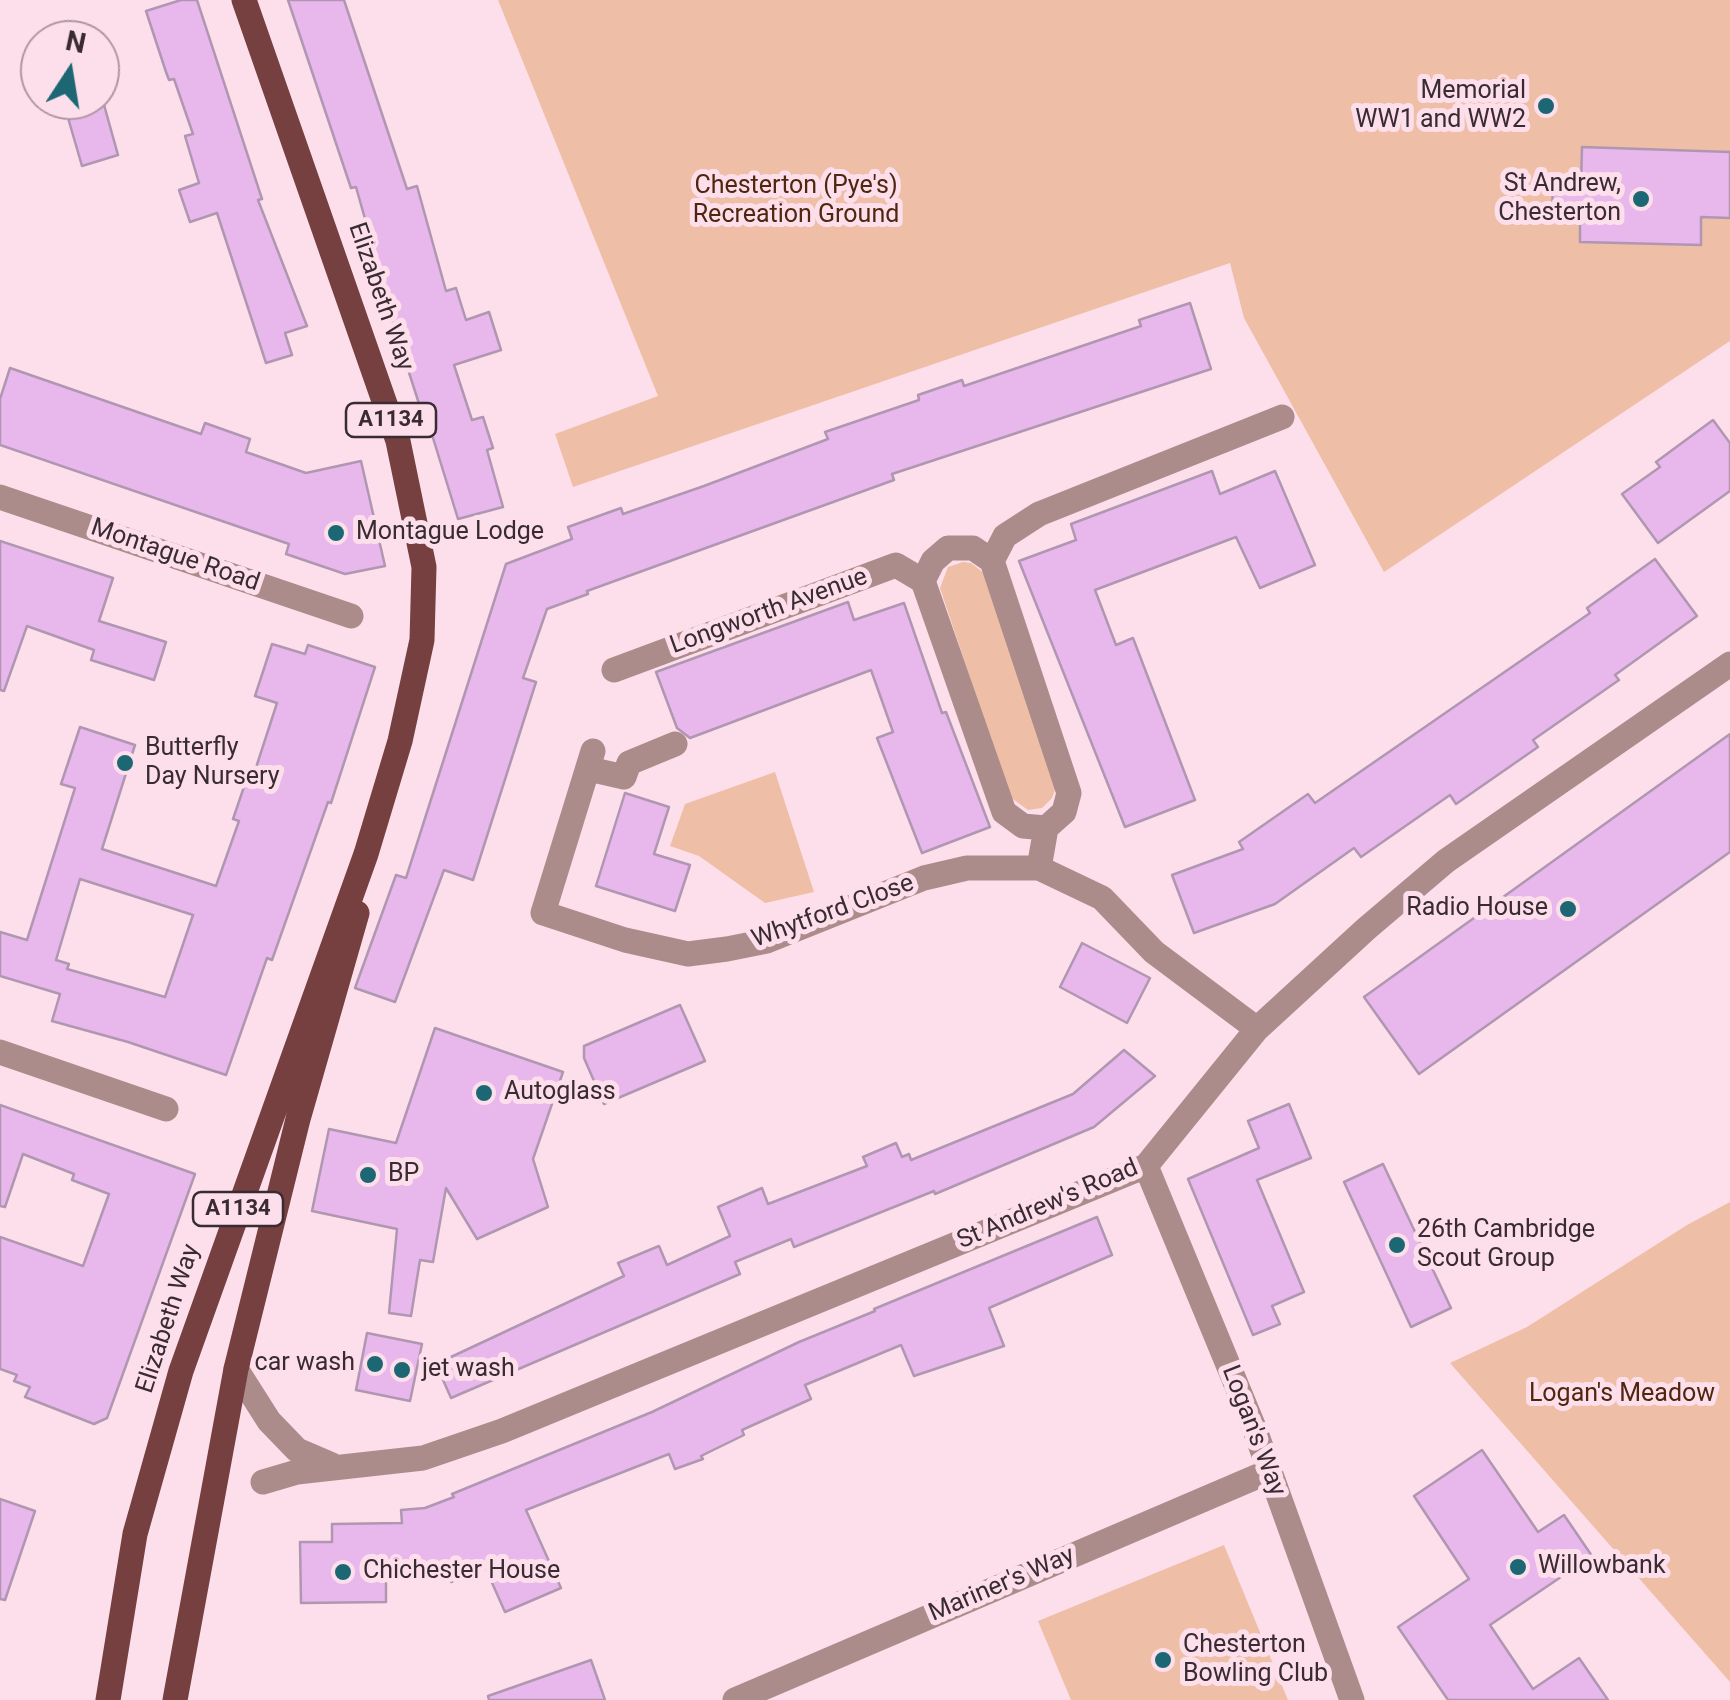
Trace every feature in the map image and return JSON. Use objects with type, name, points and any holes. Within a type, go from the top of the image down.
[{"type":"main road","name":"Elizabeth Way","points":[[108,1700],[134,1534],[181,1370],[366,854],[400,741],[422,640],[424,567],[398,441],[244,0]]},
{"type":"main road","name":"Elizabeth Way","points":[[176,1700],[236,1370],[298,1119],[355,929],[366,854]]},
{"type":"street","points":[[992,560],[1005,536],[1039,514],[1282,417]]},
{"type":"street","name":"Montague Road","points":[[0,497],[350,616]]},
{"type":"street","points":[[1046,828],[1023,826],[1004,812],[923,581],[932,561],[948,548],[973,548],[992,560],[1069,793],[1064,812],[1046,828],[1038,868],[1102,898],[1154,952],[1257,1028]]},
{"type":"street","name":"Longworth Avenue","points":[[614,670],[896,565],[923,581]]},
{"type":"street","name":"St Andrew's Road","points":[[263,1482],[298,1472],[424,1458],[502,1430],[1146,1166],[1257,1028],[1446,861],[1730,664]]},
{"type":"street","name":"Whytford Close","points":[[675,744],[629,763],[624,777],[591,760],[543,913],[625,940],[688,954],[767,941],[924,878],[967,868],[1038,868]]},
{"type":"street","points":[[0,1052],[166,1108]]},
{"type":"street","name":"Logan's Way","points":[[1146,1166],[1270,1471],[1352,1700]]},
{"type":"street","points":[[236,1370],[269,1421],[296,1450],[339,1468]]},
{"type":"street","name":"Mariner's Way","points":[[735,1700],[1270,1471]]},
{"type":"green space","name":"Chesterton (Pye's) Recreation Ground","points":[[498,0],[1730,0],[1730,341],[1384,572],[1244,318],[1230,263],[573,487],[555,434],[658,396]]},
{"type":"green space","points":[[963,562],[984,573],[1055,790],[1042,808],[1028,810],[1010,797],[940,588],[948,567]]},
{"type":"green space","points":[[775,772],[814,892],[765,903],[699,856],[670,846],[685,804]]},
{"type":"green space","name":"Logan's Meadow","points":[[1730,1202],[1730,1682],[1450,1363],[1527,1327]]},
{"type":"green space","name":"Chesterton Bowling Club","points":[[1224,1545],[1288,1700],[1071,1700],[1038,1621]]},
{"type":"building","points":[[181,0],[197,0],[262,199],[258,200],[307,326],[285,333],[292,355],[266,363],[217,213],[190,222],[179,190],[199,183],[185,136],[193,134],[174,79],[169,80],[146,11]]},
{"type":"building","points":[[288,0],[344,0],[407,189],[417,186],[446,291],[456,288],[466,320],[489,312],[501,350],[454,365],[472,420],[483,417],[493,448],[487,450],[503,507],[458,519],[377,273],[380,272],[356,187],[351,188]]},
{"type":"building","points":[[69,120],[108,120],[118,155],[82,166]]},
{"type":"building","name":"St Andrew, Chesterton","points":[[1582,147],[1730,152],[1730,218],[1701,217],[1701,245],[1580,242],[1580,214],[1552,213],[1553,184],[1581,184]]},
{"type":"building","points":[[1190,303],[1211,369],[892,474],[894,480],[547,609],[523,678],[536,682],[473,880],[444,870],[395,1002],[355,988],[396,875],[406,878],[506,564],[572,539],[568,527],[621,508],[623,514],[704,486],[828,439],[825,432],[919,400],[918,395],[962,380],[964,386],[1141,326],[1139,320]]},
{"type":"building","points":[[10,368],[201,434],[205,423],[250,439],[246,452],[306,473],[361,461],[385,566],[345,574],[286,554],[289,544],[0,445],[0,399]]},
{"type":"building","points":[[1713,420],[1730,443],[1730,491],[1658,543],[1622,494],[1660,467],[1656,462]]},
{"type":"building","points":[[1212,471],[1220,494],[1275,471],[1315,565],[1260,588],[1236,537],[1095,590],[1116,645],[1133,638],[1195,800],[1125,827],[1019,561],[1076,540],[1071,524]]},
{"type":"building","points":[[0,541],[113,578],[99,621],[166,642],[154,680],[91,660],[94,650],[27,626],[4,691],[0,690]]},
{"type":"building","points":[[1655,559],[1697,616],[1615,675],[1619,680],[1533,740],[1538,747],[1456,804],[1450,795],[1361,857],[1354,848],[1275,904],[1194,933],[1172,875],[1243,849],[1239,842],[1308,794],[1315,803],[1590,613],[1587,608]]},
{"type":"building","points":[[848,602],[854,620],[904,603],[942,713],[946,712],[990,827],[922,853],[877,738],[893,732],[871,670],[690,738],[677,728],[656,672]]},
{"type":"building","points":[[272,644],[305,654],[308,645],[375,667],[331,803],[328,802],[272,960],[267,958],[226,1075],[52,1021],[60,994],[0,976],[0,932],[27,940],[75,788],[61,784],[80,727],[135,745],[102,849],[216,886],[239,821],[233,819],[246,781],[251,783],[277,703],[255,696]],"holes":[[[80,879],[193,915],[165,997],[67,969],[69,964],[56,960]]]},
{"type":"building","name":"Radio House","points":[[1730,734],[1730,852],[1419,1074],[1364,997]]},
{"type":"building","points":[[625,793],[669,807],[654,854],[690,865],[675,911],[596,886]]},
{"type":"building","points":[[1082,943],[1150,978],[1127,1023],[1060,987]]},
{"type":"building","points":[[680,1005],[705,1061],[604,1104],[584,1058],[584,1046]]},
{"type":"building","points":[[435,1028],[563,1072],[533,1159],[548,1207],[477,1239],[446,1188],[433,1262],[420,1260],[411,1316],[389,1313],[397,1229],[312,1211],[329,1129],[396,1143]]},
{"type":"building","points":[[1124,1050],[1155,1076],[1094,1127],[935,1194],[934,1191],[794,1247],[791,1239],[735,1262],[740,1274],[451,1398],[436,1364],[624,1276],[618,1263],[659,1246],[667,1265],[730,1236],[718,1207],[762,1188],[768,1204],[867,1166],[863,1157],[896,1143],[902,1157],[909,1154],[911,1160],[1073,1094]]},
{"type":"building","points":[[1289,1104],[1311,1158],[1257,1180],[1304,1292],[1272,1306],[1280,1324],[1253,1335],[1188,1179],[1259,1148],[1248,1121]]},
{"type":"building","points":[[0,1105],[195,1174],[107,1418],[94,1424],[25,1397],[30,1387],[14,1381],[17,1375],[0,1369],[0,1237],[83,1266],[109,1194],[72,1180],[74,1174],[23,1154],[5,1207],[0,1206]]},
{"type":"building","name":"26th Cambridge Scout Group","points":[[1383,1164],[1451,1308],[1411,1327],[1344,1182]]},
{"type":"building","points":[[1097,1217],[1112,1255],[989,1308],[1004,1346],[914,1376],[901,1345],[805,1385],[811,1399],[742,1430],[744,1435],[701,1456],[703,1459],[675,1469],[669,1454],[526,1510],[561,1588],[505,1612],[485,1567],[451,1582],[441,1563],[386,1570],[386,1602],[301,1603],[300,1542],[332,1542],[332,1524],[402,1523],[401,1510],[425,1508],[454,1497],[452,1494],[652,1412],[874,1309]]},
{"type":"building","points":[[367,1333],[422,1344],[410,1401],[356,1390]]},
{"type":"building","name":"Willowbank","points":[[1482,1450],[1538,1532],[1564,1515],[1592,1556],[1490,1625],[1533,1689],[1579,1658],[1608,1700],[1448,1700],[1398,1627],[1469,1579],[1414,1496]]},
{"type":"building","points":[[0,1499],[35,1511],[5,1600],[0,1599]]},
{"type":"building","points":[[591,1660],[605,1700],[489,1700],[488,1696]]},
{"type":"place","name":"Memorial WW1 and WW2","points":[[1546,106]]},
{"type":"place","name":"St Andrew, Chesterton","points":[[1641,199]]},
{"type":"place","name":"Montague Lodge","points":[[336,533]]},
{"type":"place","name":"Butterfly Day Nursery","points":[[125,763]]},
{"type":"place","name":"Radio House","points":[[1568,909]]},
{"type":"place","name":"Autoglass","points":[[484,1093]]},
{"type":"place","name":"BP","points":[[368,1175]]},
{"type":"place","name":"26th Cambridge Scout Group","points":[[1397,1245]]},
{"type":"place","name":"car wash","points":[[375,1364]]},
{"type":"place","name":"jet wash","points":[[402,1370]]},
{"type":"place","name":"Willowbank","points":[[1518,1567]]},
{"type":"place","name":"Chichester House","points":[[343,1572]]},
{"type":"place","name":"Chesterton Bowling Club","points":[[1163,1660]]}]
